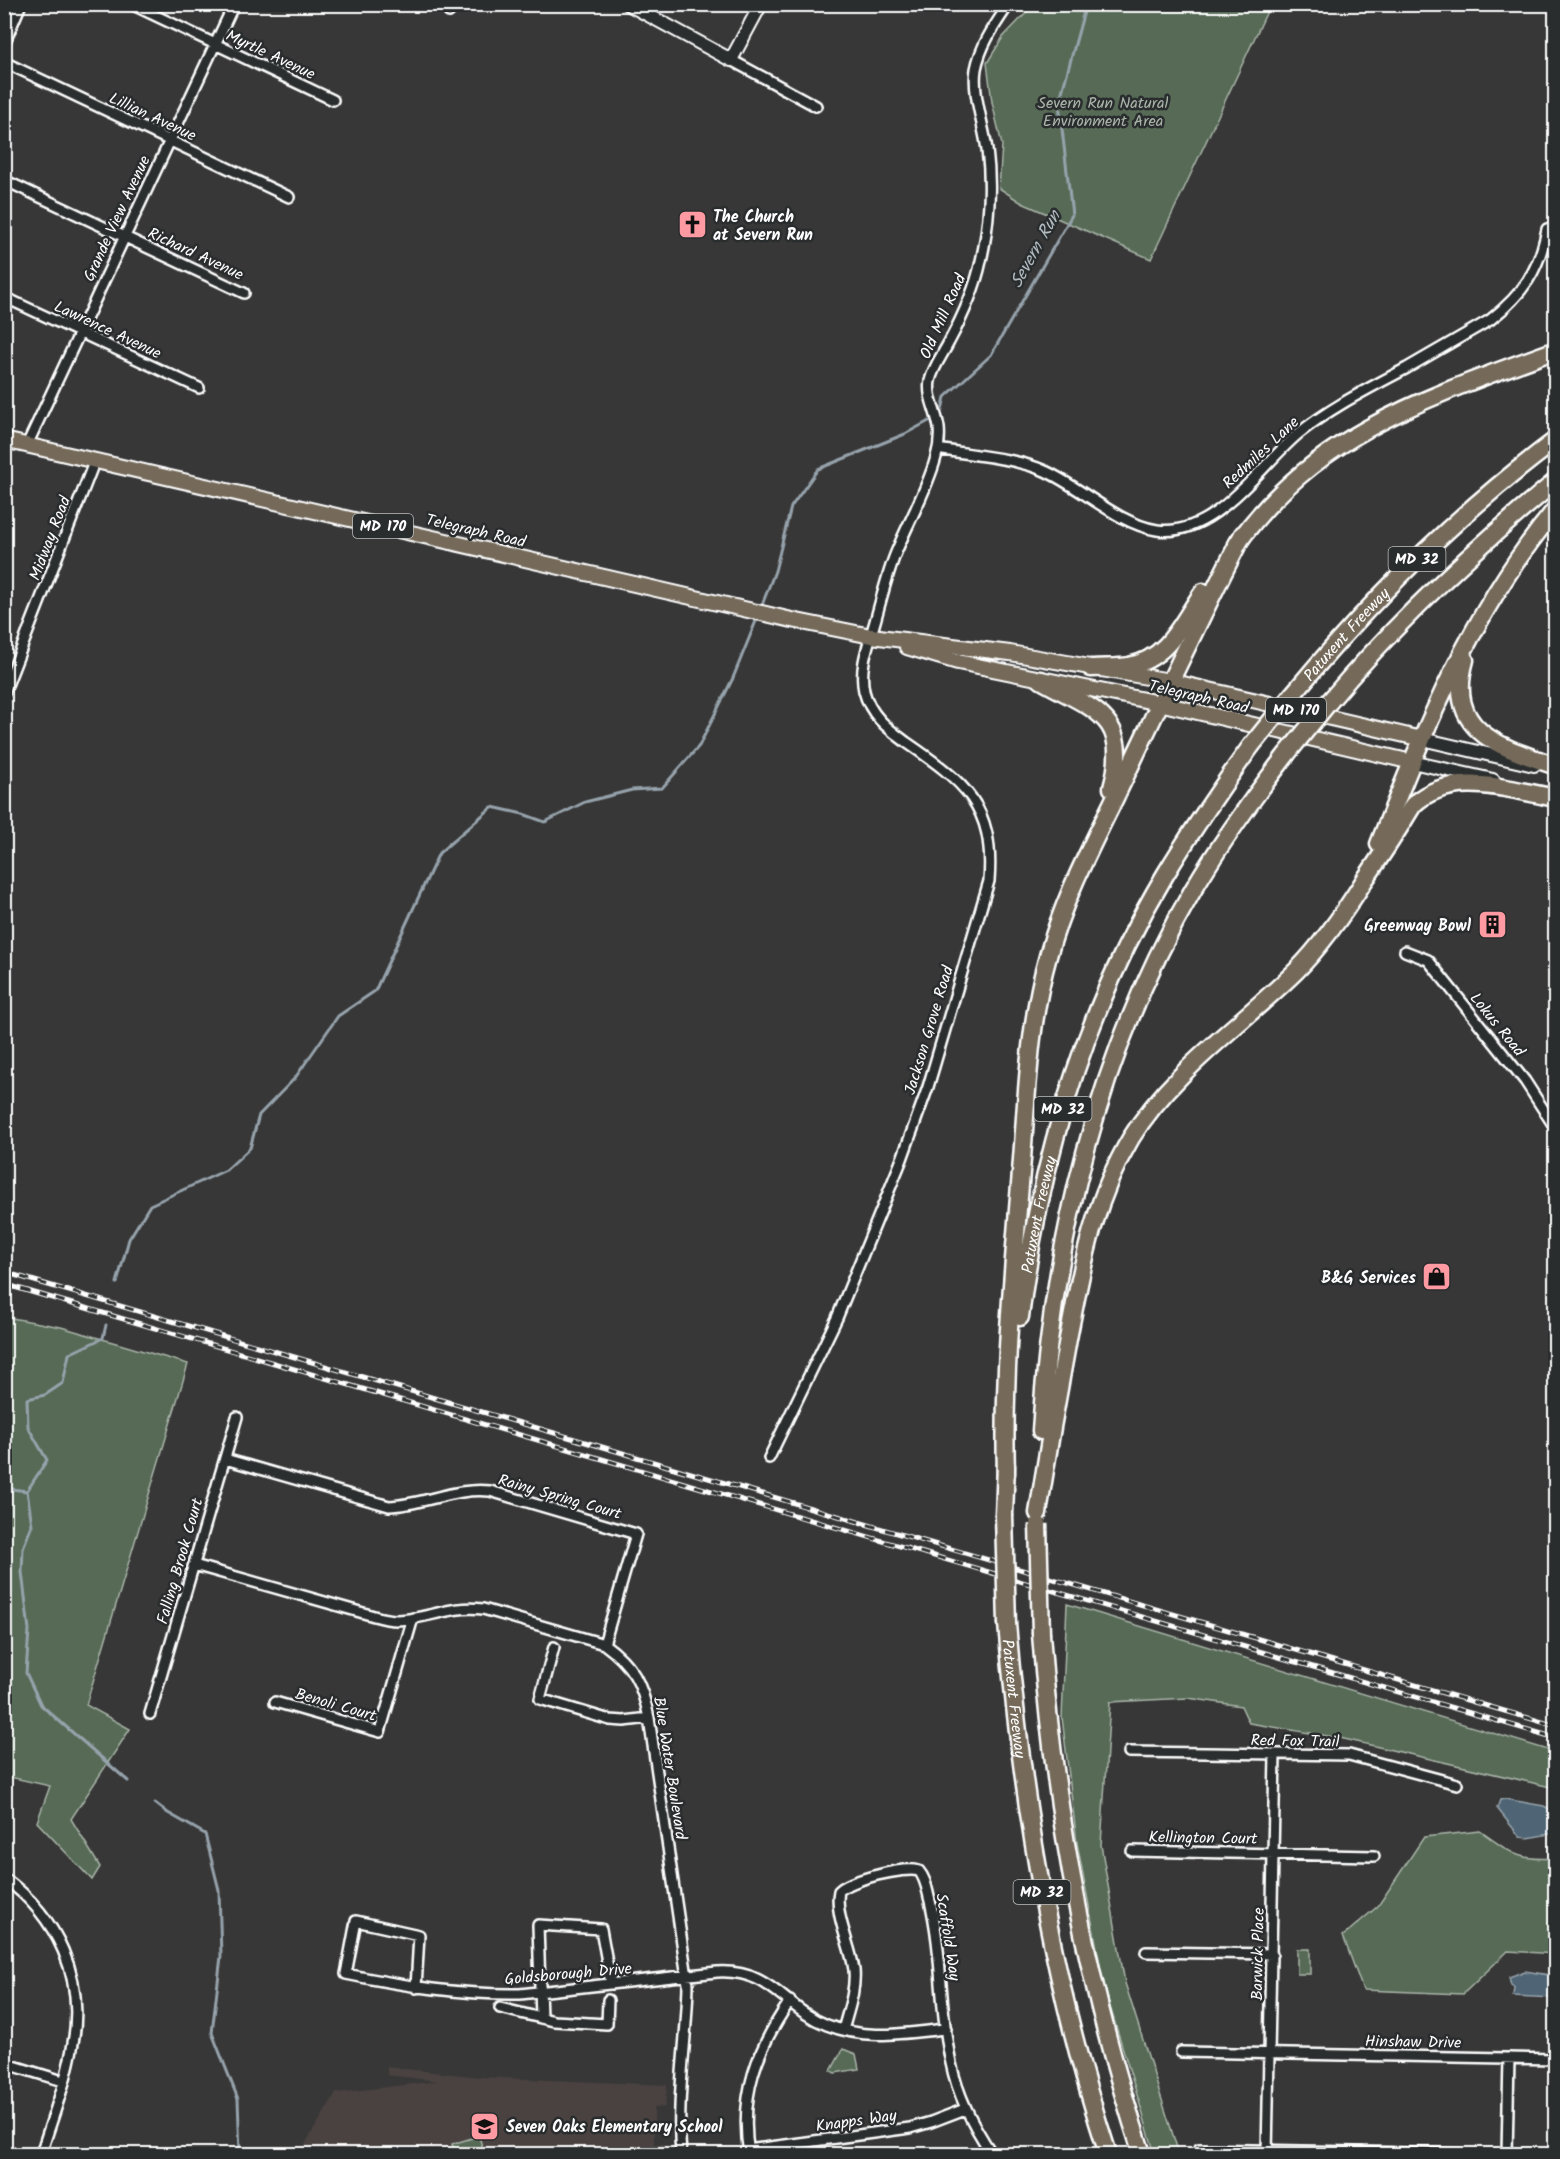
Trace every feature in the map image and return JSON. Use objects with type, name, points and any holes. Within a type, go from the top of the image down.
[{"type":"highway","points":[[1091,668],[1141,663],[1164,649],[1260,513],[1302,473],[1364,429],[1422,400],[1556,350]]},
{"type":"highway","name":"Patuxent Freeway","points":[[1108,2154],[1065,2001],[1044,1903],[1022,1775],[1007,1624],[1004,1515],[1014,1365],[1032,1239],[1056,1135],[1082,1053],[1108,986],[1164,876],[1220,789],[1293,694],[1346,633],[1436,540],[1556,440]]},
{"type":"highway","name":"Patuxent Freeway","points":[[1142,2154],[1117,2070],[1078,1908],[1055,1772],[1046,1705],[1041,1634],[1038,1519],[1042,1412],[1054,1301],[1077,1185],[1094,1120],[1117,1052],[1138,1000],[1193,890],[1249,804],[1286,755],[1372,652],[1434,589],[1502,526],[1556,481]]},
{"type":"highway","points":[[1357,891],[1377,850],[1412,762],[1448,682],[1478,624],[1522,553],[1556,509]]},
{"type":"highway","points":[[1006,1474],[1006,1364],[1033,1031],[1041,980],[1071,887],[1204,609],[1243,534]]},
{"type":"highway","points":[[1478,624],[1466,658],[1461,685],[1465,710],[1472,723],[1483,735],[1495,743],[1556,768]]},
{"type":"highway","points":[[1041,680],[1092,707],[1114,732],[1118,761],[1106,814]]},
{"type":"highway","points":[[1038,1519],[1052,1423],[1083,1262],[1097,1209],[1132,1136],[1149,1112],[1187,1072],[1296,970],[1334,928],[1413,805],[1423,795],[1446,786],[1475,784],[1556,796]]},
{"type":"main road","points":[[628,4],[730,60],[761,4]]},
{"type":"main road","name":"Telegraph Road","points":[[4,440],[772,616],[871,636],[1010,653],[1170,681],[1422,740],[1556,768]]},
{"type":"main road","name":"Telegraph Road","points":[[871,636],[958,662],[1159,703],[1556,796]]},
{"type":"street","points":[[4,44],[21,4]]},
{"type":"street","name":"Myrtle Avenue","points":[[131,4],[333,100]]},
{"type":"street","name":"Grande View Avenue","points":[[27,445],[234,4]]},
{"type":"street","name":"Old Mill Road","points":[[871,636],[891,567],[928,482],[938,449],[939,426],[931,397],[930,381],[964,312],[975,285],[982,258],[987,220],[989,173],[976,72],[989,33],[1009,4]]},
{"type":"street","points":[[730,60],[816,106]]},
{"type":"street","name":"Lillian Avenue","points":[[4,62],[289,197]]},
{"type":"street","name":"Richard Avenue","points":[[4,180],[243,293]]},
{"type":"street","name":"Redmiles Lane","points":[[938,449],[1026,464],[1046,471],[1120,515],[1145,527],[1165,531],[1188,528],[1209,518],[1299,433],[1328,412],[1490,320],[1514,300],[1530,278],[1541,255],[1547,229]]},
{"type":"street","name":"Lawrence Avenue","points":[[4,297],[199,388]]},
{"type":"street","name":"Midway Road","points":[[4,693],[95,460]]},
{"type":"street","name":"Jackson Grove Road","points":[[769,1458],[837,1318],[902,1159],[928,1087],[989,881],[990,855],[986,829],[980,811],[966,790],[939,764],[887,728],[876,717],[868,703],[863,677],[865,656],[871,636]]},
{"type":"street","name":"Lokus Road","points":[[1405,951],[1428,960],[1525,1082],[1556,1129]]},
{"type":"street","name":"Falling Brook Court","points":[[150,1714],[237,1418]]},
{"type":"street","name":"Rainy Spring Court","points":[[225,1459],[389,1506],[400,1506],[458,1491],[490,1491],[636,1534],[604,1644]]},
{"type":"street","name":"Blue Water Boulevard","points":[[194,1565],[374,1617],[396,1620],[453,1608],[483,1609],[604,1644],[620,1656],[634,1672],[645,1695],[687,1976],[687,2023],[680,2114],[681,2154]]},
{"type":"street","name":"Benoli Court","points":[[275,1702],[380,1732],[413,1618]]},
{"type":"street","points":[[554,1647],[540,1699],[610,1720],[649,1718]]},
{"type":"street","name":"Red Fox Trail","points":[[1129,1752],[1349,1755],[1457,1784]]},
{"type":"street","name":"Barwick Place","points":[[1267,2152],[1275,1755]]},
{"type":"street","name":"Kellington Court","points":[[1132,1851],[1374,1856]]},
{"type":"street","name":"Scaffold Way","points":[[843,2030],[852,1994],[854,1969],[839,1907],[839,1891],[849,1883],[913,1869],[919,1871],[925,1882],[935,1922],[951,2064],[965,2109],[992,2154]]},
{"type":"street","points":[[4,1892],[8,1881],[24,1893],[47,1919],[69,1964],[76,2002],[73,2046],[41,2154]]},
{"type":"street","name":"Goldsborough Drive","points":[[416,1988],[419,1935],[356,1921],[346,1974],[416,1988],[495,1994],[539,1992],[727,1972],[748,1975],[769,1985],[814,2018],[843,2030],[873,2036],[946,2029]]},
{"type":"street","points":[[541,2018],[538,1925],[602,1929],[611,1984]]},
{"type":"street","points":[[1146,1952],[1272,1954]]},
{"type":"street","points":[[501,2008],[554,2021],[607,2024],[608,2000]]},
{"type":"street","points":[[749,2152],[746,2111],[751,2079],[764,2043],[790,2001]]},
{"type":"street","name":"Hinshaw Drive","points":[[1181,2052],[1556,2059]]},
{"type":"street","points":[[1507,2154],[1509,2058]]},
{"type":"street","points":[[4,2063],[63,2081]]},
{"type":"street","name":"Knapps Way","points":[[749,2152],[910,2128],[965,2109]]},
{"type":"street","points":[[1198,2149],[1460,2154]]},
{"type":"shaded area","name":"Seven Oaks Elementary School","points":[[387,2067],[480,2077],[667,2085],[665,2107],[654,2108],[654,2144],[665,2144],[667,2154],[299,2154],[336,2093],[438,2081],[387,2075]]},
{"type":"green space","name":"Severn Run Natural Environment Area","points":[[1031,5],[1270,5],[1151,259],[1022,203],[999,188],[1002,145],[992,102],[987,63],[1003,37]]},
{"type":"green space","points":[[6,1317],[61,1327],[188,1364],[86,1705],[130,1729],[71,1819],[100,1867],[92,1880],[37,1822],[50,1786],[5,1776]]},
{"type":"green space","points":[[1067,1604],[1555,1752],[1555,1788],[1340,1738],[1249,1723],[1241,1706],[1188,1698],[1110,1702],[1101,1845],[1125,1983],[1179,2154],[1155,2154],[1105,1990],[1077,1843],[1062,1717]]},
{"type":"green space","points":[[1480,1831],[1514,1854],[1531,1858],[1555,1858],[1555,1954],[1508,1951],[1463,1994],[1363,1990],[1343,1936],[1378,1906],[1424,1837]]},
{"type":"green space","points":[[1297,1949],[1310,1949],[1310,1974],[1297,1974]]},
{"type":"green space","points":[[843,2049],[856,2054],[859,2069],[835,2073],[831,2071]]},
{"type":"green space","points":[[479,2136],[484,2154],[455,2154],[452,2144]]},
{"type":"water","points":[[1500,1800],[1544,1806],[1555,1812],[1555,1833],[1528,1838],[1520,1837],[1497,1808]]},
{"type":"water","points":[[1525,1971],[1555,1976],[1555,1998],[1513,1996],[1514,1987],[1509,1977]]},
{"type":"waterway","name":"Severn Run","points":[[942,410],[945,397],[991,355],[1072,215],[1059,103],[1086,4]]},
{"type":"waterway","points":[[762,605],[775,571],[791,507],[818,469],[905,434],[929,421]]},
{"type":"waterway","points":[[117,1283],[129,1239],[150,1205],[226,1170],[250,1148],[259,1115],[295,1078],[338,1016],[375,991],[439,853],[492,807],[545,822],[585,802],[632,790],[662,788],[699,746],[733,678],[756,621]]},
{"type":"waterway","points":[[106,1325],[103,1338],[69,1354],[63,1383],[45,1395],[27,1399],[28,1427],[47,1460],[27,1491],[32,1525],[23,1548],[22,1572],[29,1630],[26,1673],[41,1705],[128,1781]]},
{"type":"waterway","points":[[4,1488],[27,1491]]},
{"type":"waterway","points":[[155,1803],[205,1834],[219,1890],[221,1956],[212,2033],[238,2099],[240,2154]]},
{"type":"railway","points":[[4,1272],[1556,1726]]},
{"type":"railway","points":[[4,1284],[1556,1738]]},
{"type":"place","name":"The Church at Severn Run","points":[[692,225]]},
{"type":"place","name":"Greenway Bowl","points":[[1492,925]]},
{"type":"place","name":"B&G Services","points":[[1437,1277]]},
{"type":"place","name":"Seven Oaks Elementary School","points":[[485,2126]]}]
